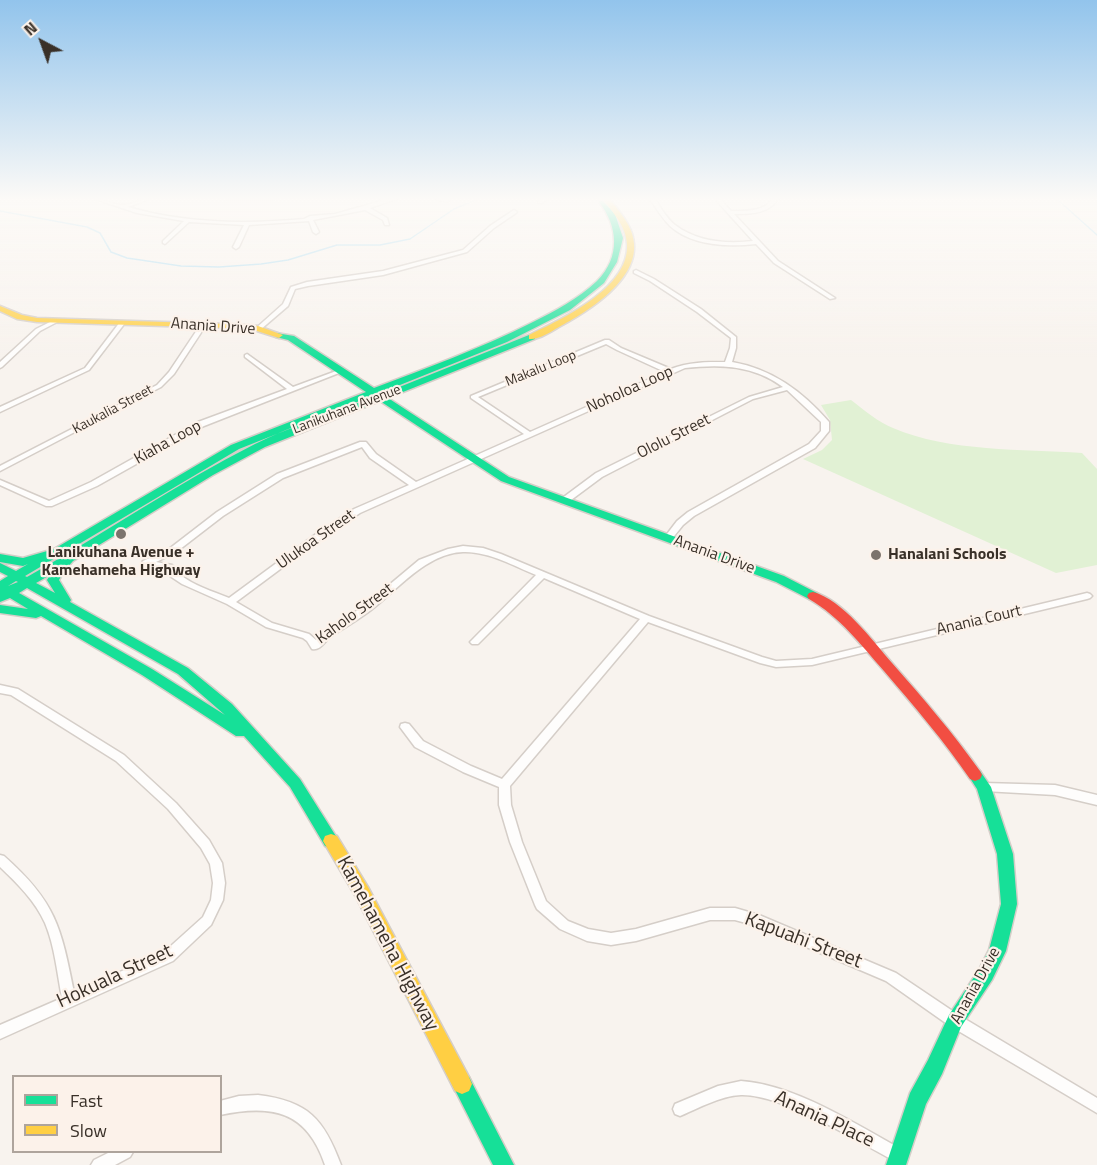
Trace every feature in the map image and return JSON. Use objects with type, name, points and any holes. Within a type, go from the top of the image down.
[{"type":"main road","name":"Lanikuhana Avenue","points":[[377,394],[554,316],[601,281],[614,262],[616,253]]},
{"type":"main road","name":"Lanikuhana Avenue","points":[[2,591],[65,555],[221,454],[518,343],[586,308],[611,288],[626,267],[628,253]]},
{"type":"main road","name":"Anania Drive","points":[[1,310],[37,325],[56,321],[203,325],[258,329],[291,338],[506,479],[806,591],[838,612],[954,744],[984,787],[1005,854],[1009,904],[997,951],[986,974],[955,1022],[917,1100],[897,1160]]},
{"type":"main road","points":[[0,558],[12,562],[65,555]]},
{"type":"main road","points":[[65,555],[53,580],[56,588],[70,606]]},
{"type":"main road","name":"Kamehameha Highway","points":[[0,567],[183,671],[227,708],[251,738],[295,783],[362,892],[504,1165]]},
{"type":"main road","name":"Kamehameha Highway","points":[[2,591],[147,672],[251,738]]},
{"type":"main road","points":[[0,609],[20,610],[47,616]]},
{"type":"street","points":[[258,329],[286,305],[293,288],[383,273],[456,253]]},
{"type":"street","points":[[768,253],[776,262],[832,298]]},
{"type":"street","points":[[636,272],[650,278],[694,306],[734,338],[728,363]]},
{"type":"street","points":[[0,410],[87,369],[122,323]]},
{"type":"street","points":[[0,366],[13,356],[37,325]]},
{"type":"street","name":"Kaukalia Street","points":[[0,469],[159,386],[172,373],[203,325]]},
{"type":"street","name":"Makalu Loop","points":[[530,435],[473,397],[607,341],[619,349],[669,371]]},
{"type":"street","points":[[247,356],[292,389]]},
{"type":"street","name":"Noholoa Loop","points":[[474,460],[669,371],[698,364],[728,363],[756,368],[789,387],[825,422],[825,431],[820,440],[691,514],[668,538]]},
{"type":"street","name":"Kiaha Loop","points":[[0,482],[49,504],[94,484],[201,424],[341,371]]},
{"type":"street","name":"Ololu Street","points":[[564,501],[599,475],[751,398],[789,387]]},
{"type":"street","name":"Kaholo Street","points":[[415,485],[373,456],[363,444],[280,476],[220,514],[172,551],[146,563],[169,567],[173,574],[185,582],[230,602],[269,625],[306,636],[311,639],[315,647],[325,636],[360,613],[422,562],[445,552],[463,549],[483,551],[513,562],[541,576],[646,618],[776,664],[812,662],[871,647]]},
{"type":"street","name":"Ulukoa Street","points":[[230,602],[341,520],[474,460]]},
{"type":"street","points":[[475,642],[541,576]]},
{"type":"street","name":"Anania Court","points":[[871,647],[1087,596]]},
{"type":"street","points":[[405,727],[419,744],[467,769],[504,784],[646,618]]},
{"type":"street","name":"Hokuala Street","points":[[0,689],[14,692],[120,758],[172,806],[205,844],[216,863],[219,883],[216,900],[207,921],[168,957],[69,999],[0,1032]]},
{"type":"street","name":"Kapuahi Street","points":[[504,784],[504,805],[541,906],[564,925],[587,935],[611,939],[636,935],[710,914],[735,914],[759,921],[891,977],[955,1022],[1097,1106]]},
{"type":"street","points":[[984,787],[1055,790],[1097,800]]},
{"type":"street","points":[[0,860],[22,879],[46,913],[56,939],[69,999]]},
{"type":"street","name":"Anania Place","points":[[680,1109],[721,1092],[743,1088],[777,1096],[808,1108],[897,1160]]},
{"type":"street","points":[[222,1107],[242,1102],[273,1102],[293,1109],[313,1125],[330,1154],[333,1165]]},
{"type":"street","points":[[99,1165],[123,1153]]},
{"type":"green space","points":[[851,400],[887,425],[915,436],[986,448],[1082,453],[1097,469],[1097,565],[1056,573],[803,459],[822,450],[832,440],[830,420],[821,405]]},
{"type":"waterway","points":[[115,253],[127,258],[181,266],[219,267],[288,260],[310,253]]},
{"type":"traffic: fast","points":[[0,586],[235,447],[504,340],[567,308],[601,281],[613,262],[615,253]]},
{"type":"traffic: fast","points":[[279,335],[291,338],[505,479],[780,579],[813,596]]},
{"type":"traffic: fast","points":[[0,598],[83,551],[209,473],[261,445],[532,337]]},
{"type":"traffic: fast","points":[[0,558],[23,562],[60,551]]},
{"type":"traffic: fast","points":[[65,600],[53,580],[59,569],[69,559]]},
{"type":"traffic: fast","points":[[0,567],[183,671],[227,708],[295,783],[331,841]]},
{"type":"traffic: fast","points":[[0,587],[147,672],[241,732]]},
{"type":"traffic: fast","points":[[0,609],[36,614]]},
{"type":"traffic: fast","points":[[896,1165],[917,1100],[935,1067],[955,1021],[986,974],[997,951],[1009,904],[1005,854],[984,787],[975,775]]},
{"type":"traffic: fast","points":[[462,1084],[504,1165]]},
{"type":"traffic: slow","points":[[532,337],[576,314],[597,299],[615,283],[627,265],[629,253]]},
{"type":"traffic: slow","points":[[0,308],[20,317],[37,320],[228,326],[258,329],[279,335]]},
{"type":"traffic: slow","points":[[331,841],[362,892],[462,1084]]},
{"type":"traffic: jam","points":[[813,596],[841,616],[858,633],[930,716],[975,775]]},
{"type":"place","name":"Lanikuhana Avenue + Kamehameha Highway","points":[[121,534]]},
{"type":"place","name":"Hanalani Schools","points":[[876,555]]}]
